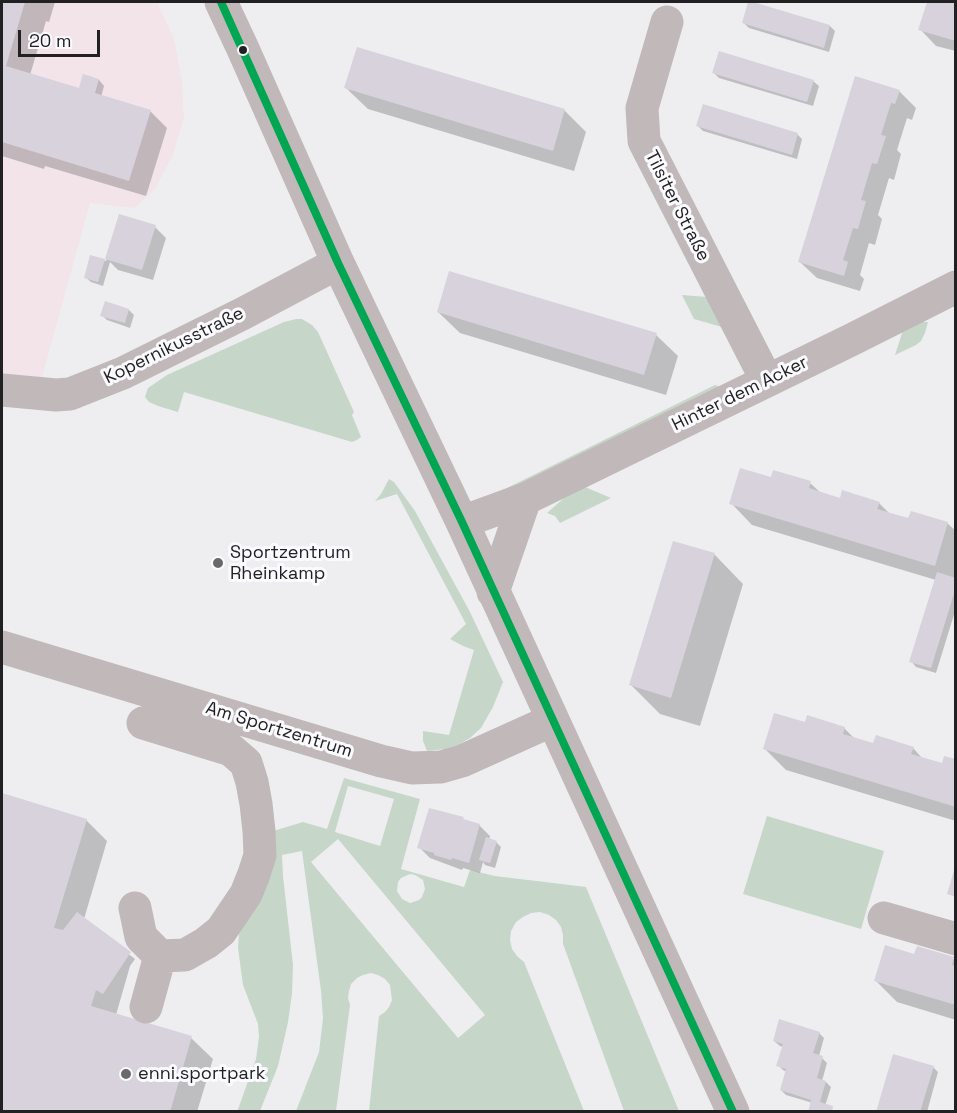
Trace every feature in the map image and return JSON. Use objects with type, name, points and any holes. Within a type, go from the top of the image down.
[{"type":"street","points":[[220,2],[338,263],[462,522],[733,1112]]},
{"type":"street","name":"Tilsiter Straße","points":[[667,22],[642,108],[644,141],[767,381]]},
{"type":"street","name":"Kopernikusstraße","points":[[2,390],[56,395],[70,394],[123,372],[242,314],[338,263]]},
{"type":"street","name":"Hinter dem Acker","points":[[462,522],[525,499],[767,381],[953,296]]},
{"type":"street","points":[[493,592],[525,499]]},
{"type":"street","name":"Am Sportzentrum","points":[[2,647],[388,763],[412,768],[441,767],[462,761],[553,720]]},
{"type":"street","points":[[135,908],[141,937],[160,956],[185,955],[206,944],[221,931],[246,894],[260,855],[256,804],[246,763],[231,750],[143,723]]},
{"type":"street","points":[[884,918],[956,939]]},
{"type":"street","points":[[146,1007],[160,956]]},
{"type":"shaded area","points":[[2,2],[157,2],[174,39],[182,81],[184,117],[173,155],[155,189],[135,208],[90,203],[39,388],[2,385]]},
{"type":"green space","points":[[682,295],[707,297],[722,327],[694,319]]},
{"type":"green space","points":[[302,319],[318,332],[354,412],[352,415],[361,437],[357,440],[352,442],[184,392],[178,412],[149,402],[145,397],[148,388],[167,375],[284,322]]},
{"type":"green space","points":[[928,322],[921,341],[895,355],[904,327]]},
{"type":"green space","points":[[715,385],[721,389],[502,493],[507,488]]},
{"type":"green space","points":[[389,479],[394,482],[415,511],[470,612],[503,682],[481,728],[458,745],[445,749],[427,751],[423,741],[423,731],[449,735],[474,650],[450,639],[466,624],[397,494],[375,501]]},
{"type":"green space","points":[[585,487],[611,498],[560,523],[555,516],[547,513],[564,498]]},
{"type":"green space","points":[[344,778],[420,799],[401,869],[464,887],[470,870],[495,876],[586,887],[679,1111],[624,1111],[563,944],[561,927],[549,915],[540,912],[531,913],[516,922],[511,931],[510,940],[512,949],[524,962],[584,1111],[369,1111],[379,1016],[385,1012],[392,1000],[390,985],[385,979],[371,973],[357,978],[351,984],[349,991],[350,1005],[336,1111],[296,1111],[319,1052],[323,1018],[302,851],[282,855],[293,965],[288,1022],[278,1066],[260,1111],[237,1112],[256,1059],[259,1037],[258,1024],[243,985],[238,948],[240,921],[270,832],[303,822],[327,829]],"holes":[[[348,786],[394,799],[380,846],[335,832]],[[338,839],[485,1015],[458,1038],[311,862]],[[410,874],[423,880],[425,889],[419,900],[410,903],[402,899],[397,891],[401,878]]]},
{"type":"green space","points":[[767,816],[884,851],[861,929],[743,894]]},
{"type":"building","points":[[2,2],[25,2],[6,66],[79,88],[83,74],[99,79],[95,93],[151,110],[129,181],[2,142]]},
{"type":"building","points":[[748,2],[830,25],[824,48],[742,23]]},
{"type":"building","points":[[927,2],[956,2],[956,41],[918,30]]},
{"type":"building","points":[[357,47],[565,109],[553,151],[344,88]]},
{"type":"building","points":[[719,51],[814,80],[807,102],[712,73]]},
{"type":"building","points":[[855,76],[900,90],[895,104],[891,103],[881,135],[886,136],[877,164],[872,163],[861,200],[866,201],[858,229],[853,228],[843,260],[848,262],[844,276],[798,262]]},
{"type":"building","points":[[703,104],[798,133],[792,155],[696,126]]},
{"type":"building","points":[[119,214],[156,225],[142,270],[105,259]]},
{"type":"building","points":[[90,255],[105,259],[98,282],[84,278]]},
{"type":"building","points":[[449,271],[657,333],[644,375],[437,312]]},
{"type":"building","points":[[105,301],[129,309],[125,323],[100,316]]},
{"type":"building","points":[[740,468],[771,477],[773,470],[811,481],[809,488],[840,498],[842,490],[880,502],[877,509],[908,518],[911,511],[948,522],[935,566],[729,504]]},
{"type":"building","points":[[673,541],[715,553],[671,698],[629,685]]},
{"type":"building","points":[[937,572],[956,578],[956,587],[931,668],[909,662]]},
{"type":"building","points":[[774,713],[805,722],[807,715],[845,727],[843,734],[873,743],[876,735],[914,747],[911,754],[942,763],[944,756],[956,759],[956,807],[763,749]]},
{"type":"building","points":[[2,793],[87,819],[54,928],[63,930],[77,912],[131,952],[103,994],[96,990],[91,1006],[192,1036],[170,1112],[2,1112]]},
{"type":"building","points":[[429,808],[464,817],[463,819],[480,824],[469,863],[452,858],[451,860],[417,848]]},
{"type":"building","points":[[486,837],[497,841],[490,863],[479,860]]},
{"type":"building","points":[[956,867],[956,897],[947,894]]},
{"type":"building","points":[[885,945],[914,954],[917,946],[954,957],[952,965],[956,966],[956,1005],[874,981]]},
{"type":"building","points":[[779,1019],[820,1032],[813,1053],[823,1056],[817,1078],[826,1081],[820,1102],[833,1106],[832,1112],[808,1112],[811,1100],[780,1090],[786,1069],[776,1066],[783,1044],[773,1041]]},
{"type":"building","points":[[893,1054],[934,1066],[920,1112],[876,1112]]},
{"type":"transit line","points":[[221,2],[338,263],[462,522],[733,1112]]},
{"type":"place","name":"Sportzentrum Rheinkamp","points":[[218,563]]},
{"type":"place","name":"enni.sportpark","points":[[126,1074]]}]
